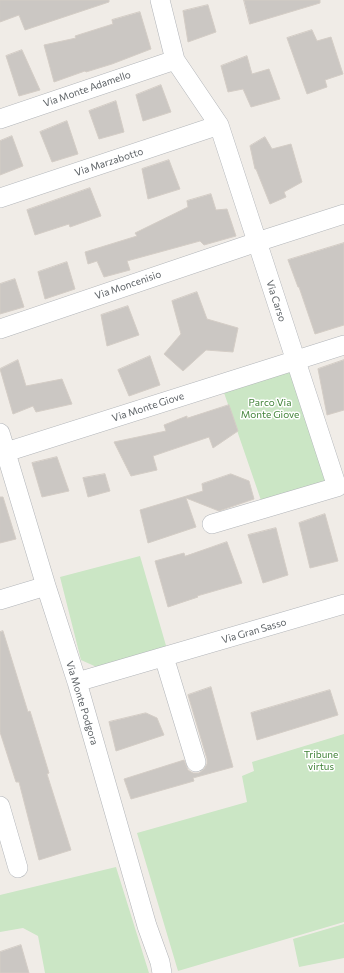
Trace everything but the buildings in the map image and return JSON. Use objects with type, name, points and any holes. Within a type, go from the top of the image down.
[{"type":"street","name":"Via Carso","points":[[160,0],[175,60],[218,125],[336,487],[212,524]]},
{"type":"street","name":"Via Monte Adamello","points":[[0,119],[175,60]]},
{"type":"street","name":"Via Marzabotto","points":[[0,198],[218,125]]},
{"type":"street","name":"Via Moncenisio","points":[[0,329],[256,242],[344,214]]},
{"type":"street","name":"Via Monte Giove","points":[[3,453],[344,345]]},
{"type":"street","name":"Via Monte Podgora","points":[[0,433],[3,453],[77,682],[147,926],[160,962],[162,973]]},
{"type":"street","points":[[0,600],[46,586]]},
{"type":"street","name":"Via Gran Sasso","points":[[77,682],[344,604]]},
{"type":"street","points":[[164,657],[196,762]]},
{"type":"street","points":[[0,806],[18,868]]},
{"type":"green space","name":"Parco Via Monte Giove","points":[[295,360],[337,487],[264,509],[221,384]]},
{"type":"green space","points":[[140,556],[167,649],[101,669],[81,660],[60,577]]},
{"type":"green space","name":"Tribune virtus","points":[[344,734],[344,922],[178,971],[137,833],[247,802],[242,776],[254,771],[252,762]]},
{"type":"green space","points":[[116,867],[149,973],[45,973],[38,936],[23,928],[0,932],[0,895]]},
{"type":"green space","points":[[344,924],[344,958],[299,967],[293,939]]}]
